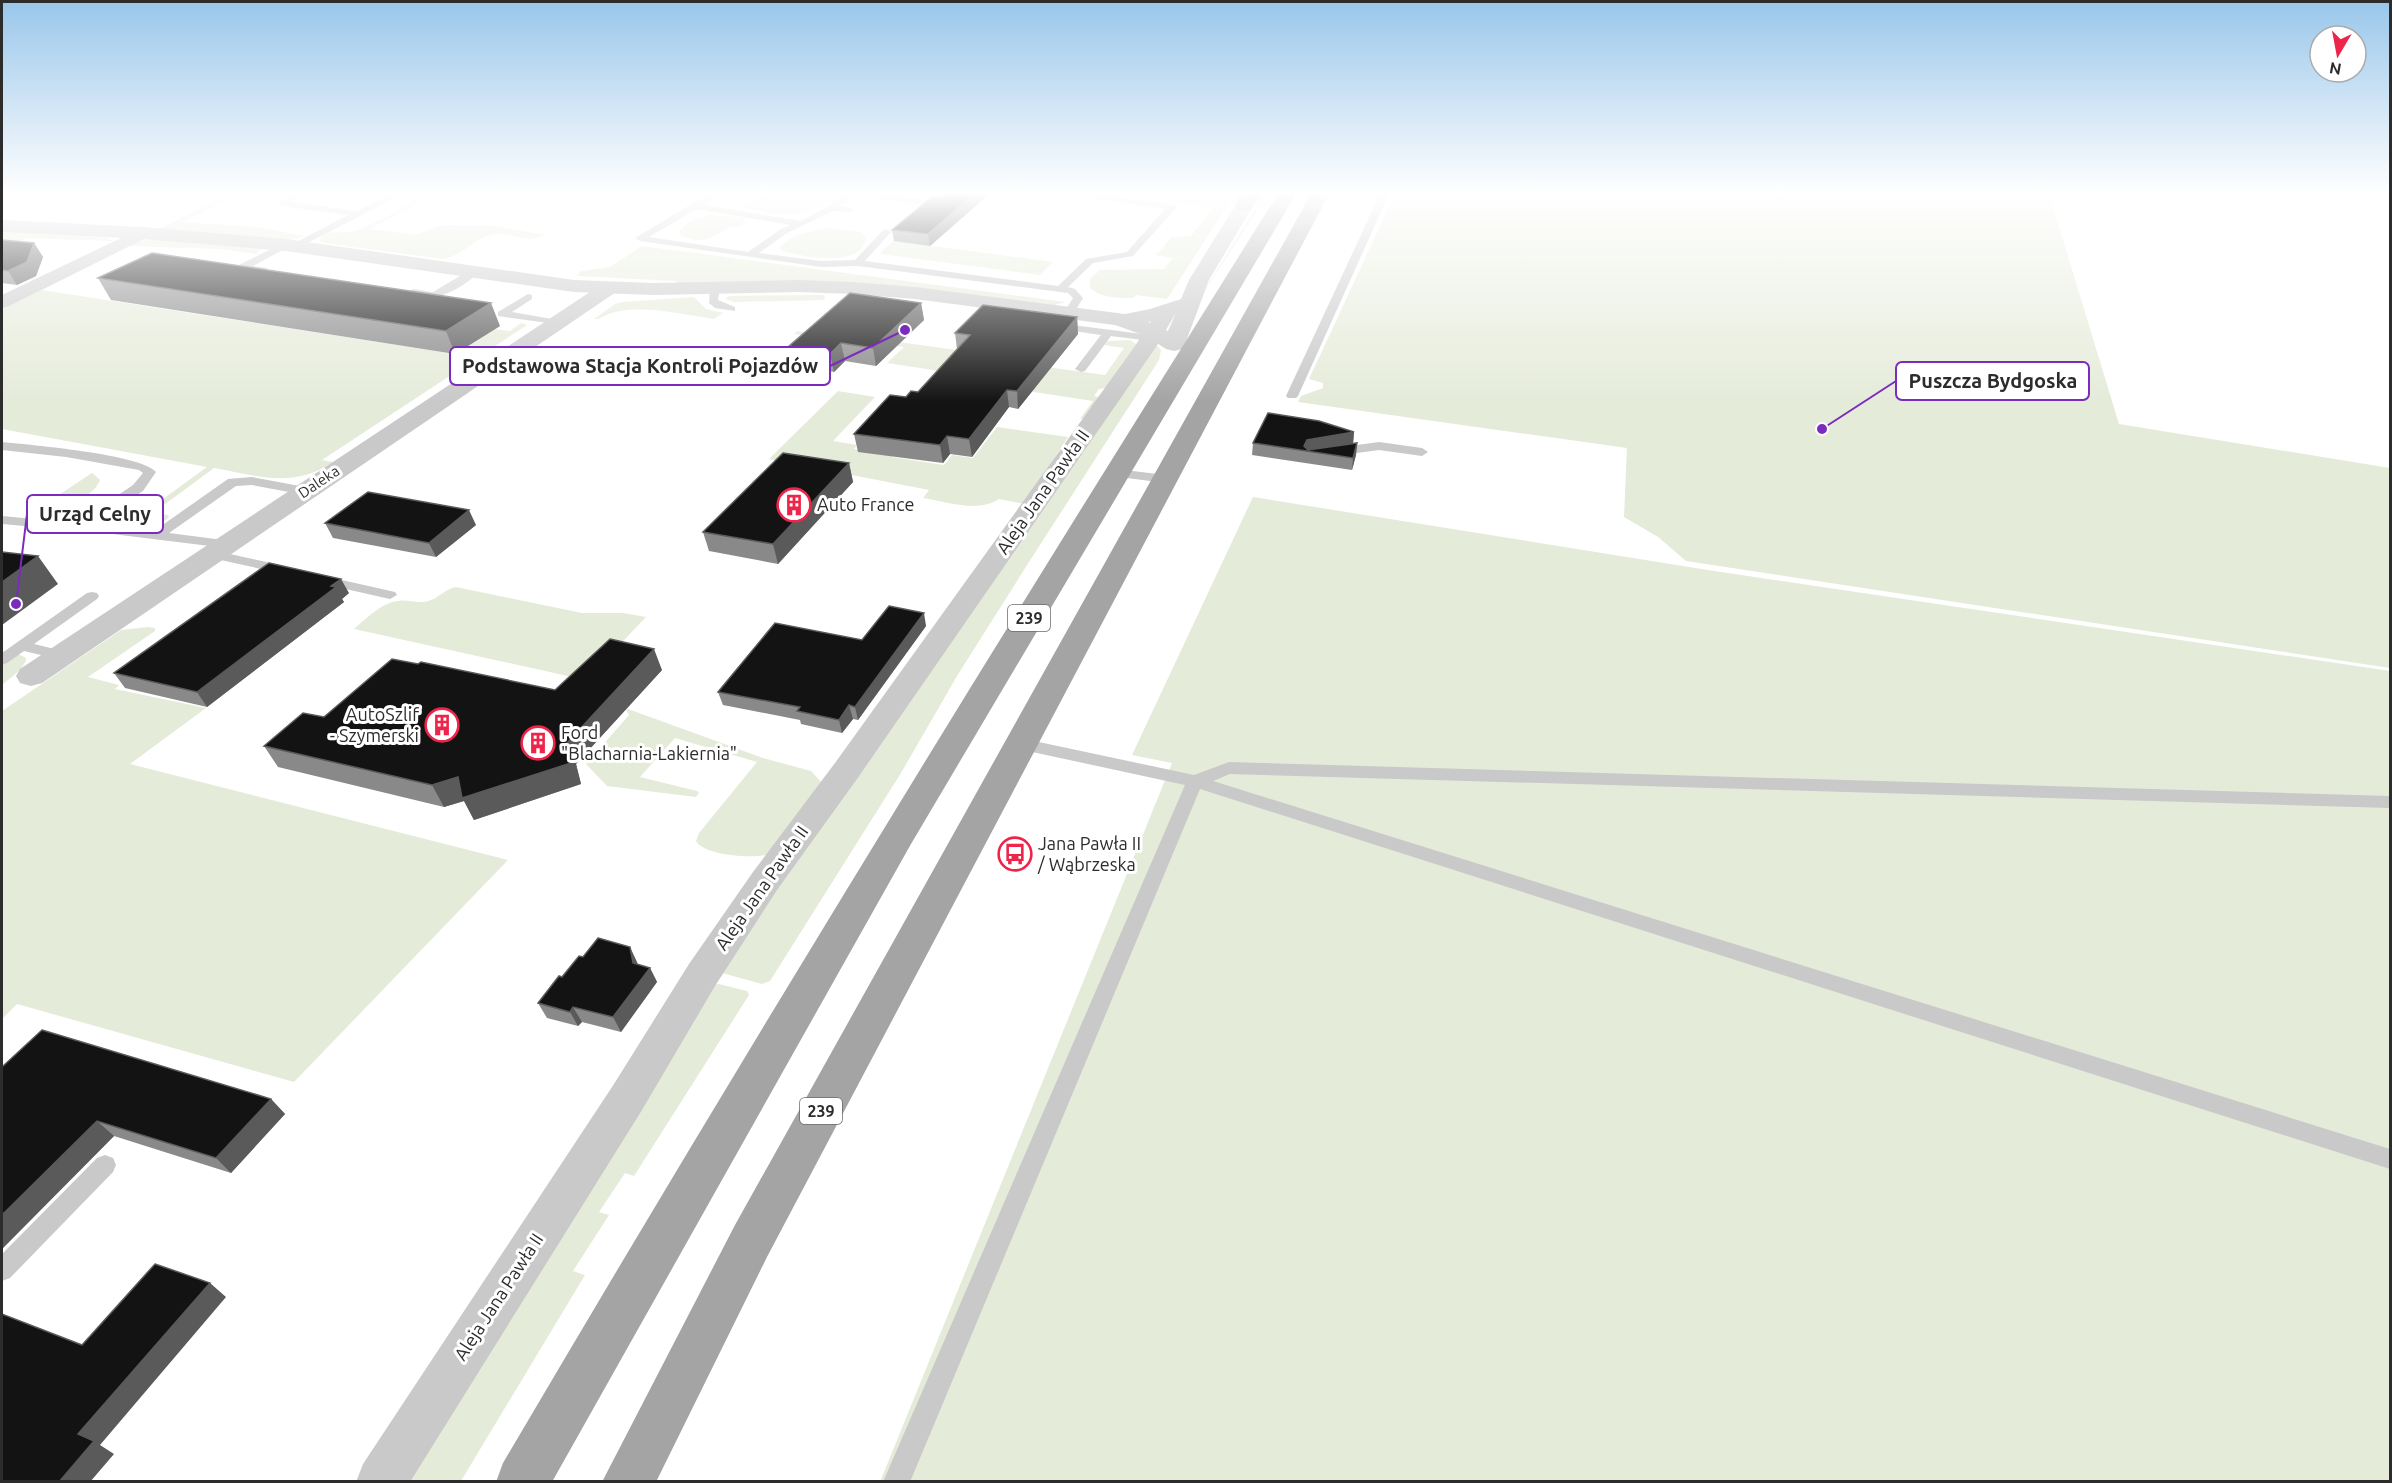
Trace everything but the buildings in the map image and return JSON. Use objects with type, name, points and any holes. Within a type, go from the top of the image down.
[{"type":"main road","name":"239","points":[[522,1482],[673,1216],[1119,469],[1245,263]]},
{"type":"main road","name":"239","points":[[628,1482],[751,1241],[1020,744],[1285,263]]},
{"type":"main road","points":[[1161,331],[1166,392]]},
{"type":"street","points":[[2,302],[81,263]]},
{"type":"street","points":[[412,263],[609,288],[798,286],[861,289],[1068,314],[1112,326],[1161,331]]},
{"type":"street","points":[[1161,331],[1189,303],[1209,263]]},
{"type":"street","name":"Daleka","points":[[31,676],[609,288]]},
{"type":"street","points":[[1161,331],[1189,303]]},
{"type":"street","name":"Aleja Jana Pawła II","points":[[381,1482],[628,1097],[702,975],[765,881],[1161,331]]},
{"type":"lane","points":[[252,263],[243,267],[277,272]]},
{"type":"lane","points":[[815,263],[836,263]]},
{"type":"lane","points":[[867,263],[1071,291],[1077,294],[1078,298],[1068,314]]},
{"type":"lane","points":[[1060,289],[1088,263]]},
{"type":"lane","points":[[1292,396],[1353,263]]},
{"type":"lane","points":[[401,290],[435,295],[474,272]]},
{"type":"lane","points":[[715,288],[712,300],[719,306],[731,309]]},
{"type":"lane","points":[[528,297],[502,314],[559,322]]},
{"type":"lane","points":[[1042,324],[1112,326]]},
{"type":"lane","points":[[1081,369],[1112,326]]},
{"type":"lane","points":[[1346,435],[1379,446],[1422,452]]},
{"type":"lane","points":[[2,446],[66,453],[143,466],[150,472],[138,488],[80,527]]},
{"type":"lane","points":[[1322,455],[1379,446]]},
{"type":"lane","points":[[1119,469],[1166,479]]},
{"type":"lane","points":[[157,536],[232,482],[252,482],[305,491]]},
{"type":"lane","points":[[2,520],[157,536],[219,549],[307,576],[390,595]]},
{"type":"lane","points":[[2,660],[92,596]]},
{"type":"lane","points":[[21,646],[62,655]]},
{"type":"lane","points":[[1020,744],[1195,782],[2391,1159]]},
{"type":"lane","points":[[896,1482],[1195,782],[1229,768],[2391,802]]},
{"type":"lane","points":[[2,1269],[105,1166]]},
{"type":"green space","points":[[88,263],[95,263],[42,290],[455,354],[494,329],[510,331],[521,323],[527,325],[322,460],[333,462],[318,470],[289,478],[275,478],[214,468],[153,513],[168,515],[169,517],[164,521],[142,525],[129,520],[121,509],[145,512],[207,467],[2,429],[2,307]]},
{"type":"green space","points":[[616,263],[772,263],[1065,302],[1052,306],[936,290],[849,282],[676,284],[677,281],[577,276],[581,271],[610,267]]},
{"type":"green space","points":[[951,263],[1052,263],[1040,275]]},
{"type":"green space","points":[[1169,263],[1190,263],[1167,299],[1136,295],[1133,298],[1104,296],[1090,288],[1090,279],[1100,270],[1164,269]]},
{"type":"green space","points":[[1221,263],[1223,263],[1200,298]]},
{"type":"green space","points":[[1363,263],[2070,263],[2119,424],[2390,468],[2390,668],[1686,561],[1658,537],[1624,517],[1627,448],[1298,402],[1301,396],[1323,388],[1323,383],[1309,379]]},
{"type":"green space","points":[[824,295],[825,300],[734,302],[725,299],[729,296]]},
{"type":"green space","points":[[694,297],[706,309],[723,313],[714,319],[655,310],[625,310],[594,319],[615,304],[622,302]]},
{"type":"green space","points":[[797,331],[843,338],[848,335],[1050,363],[1047,367],[1105,375],[1124,348],[1104,345],[1108,341],[1130,340],[1139,346],[1107,388],[1099,389],[1094,396],[1099,397],[1085,418],[1080,419],[1093,401],[1007,388],[953,373],[887,363],[904,347],[794,334]]},
{"type":"green space","points":[[1154,346],[1158,346],[1161,350],[1159,360],[957,676],[901,773],[770,981],[762,984],[722,973],[720,971]]},
{"type":"green space","points":[[838,391],[875,397],[833,441],[857,445],[854,449],[893,455],[892,457],[944,465],[952,455],[973,458],[997,427],[1068,437],[1024,504],[999,499],[982,505],[952,504],[923,498],[929,490],[769,459]]},
{"type":"green space","points":[[92,473],[100,480],[90,493],[65,504],[39,508]]},
{"type":"green space","points":[[1253,497],[1714,571],[2390,671],[2390,1481],[880,1482],[1172,763],[1132,755]]},
{"type":"green space","points":[[456,587],[582,613],[623,613],[646,617],[586,680],[354,629],[374,612],[392,602],[427,601]]},
{"type":"green space","points":[[155,628],[155,631],[88,677],[119,685],[115,689],[206,708],[130,764],[508,860],[294,1082],[17,1004],[2,1019],[2,711],[121,630]]},
{"type":"green space","points":[[2,651],[16,653],[26,658],[26,661],[20,670],[2,685]]},
{"type":"green space","points":[[626,710],[763,758],[811,771],[822,783],[770,854],[742,856],[709,850],[696,841],[699,833],[757,762],[675,738],[640,777],[697,791],[699,793],[696,797],[607,786],[586,764],[629,715]]},
{"type":"green space","points":[[719,984],[747,991],[749,995],[634,1176],[625,1173],[599,1212],[609,1215],[573,1271],[585,1275],[461,1481],[402,1482],[712,985]]},
{"type":"place","name":"Podstawowa Stacja Kontroli Pojazdów","points":[[905,330]]},
{"type":"place","name":"Puszcza Bydgoska","points":[[1822,429]]},
{"type":"place","name":"Auto France","points":[[794,505]]},
{"type":"place","name":"Urząd Celny","points":[[16,604]]},
{"type":"place","name":"AutoSzlif - Szymerski","points":[[442,725]]},
{"type":"place","name":"Ford \"Blacharnia-Lakiernia\"","points":[[538,743]]},
{"type":"place","name":"Jana Pawła II / Wąbrzeska","points":[[1015,854]]}]
